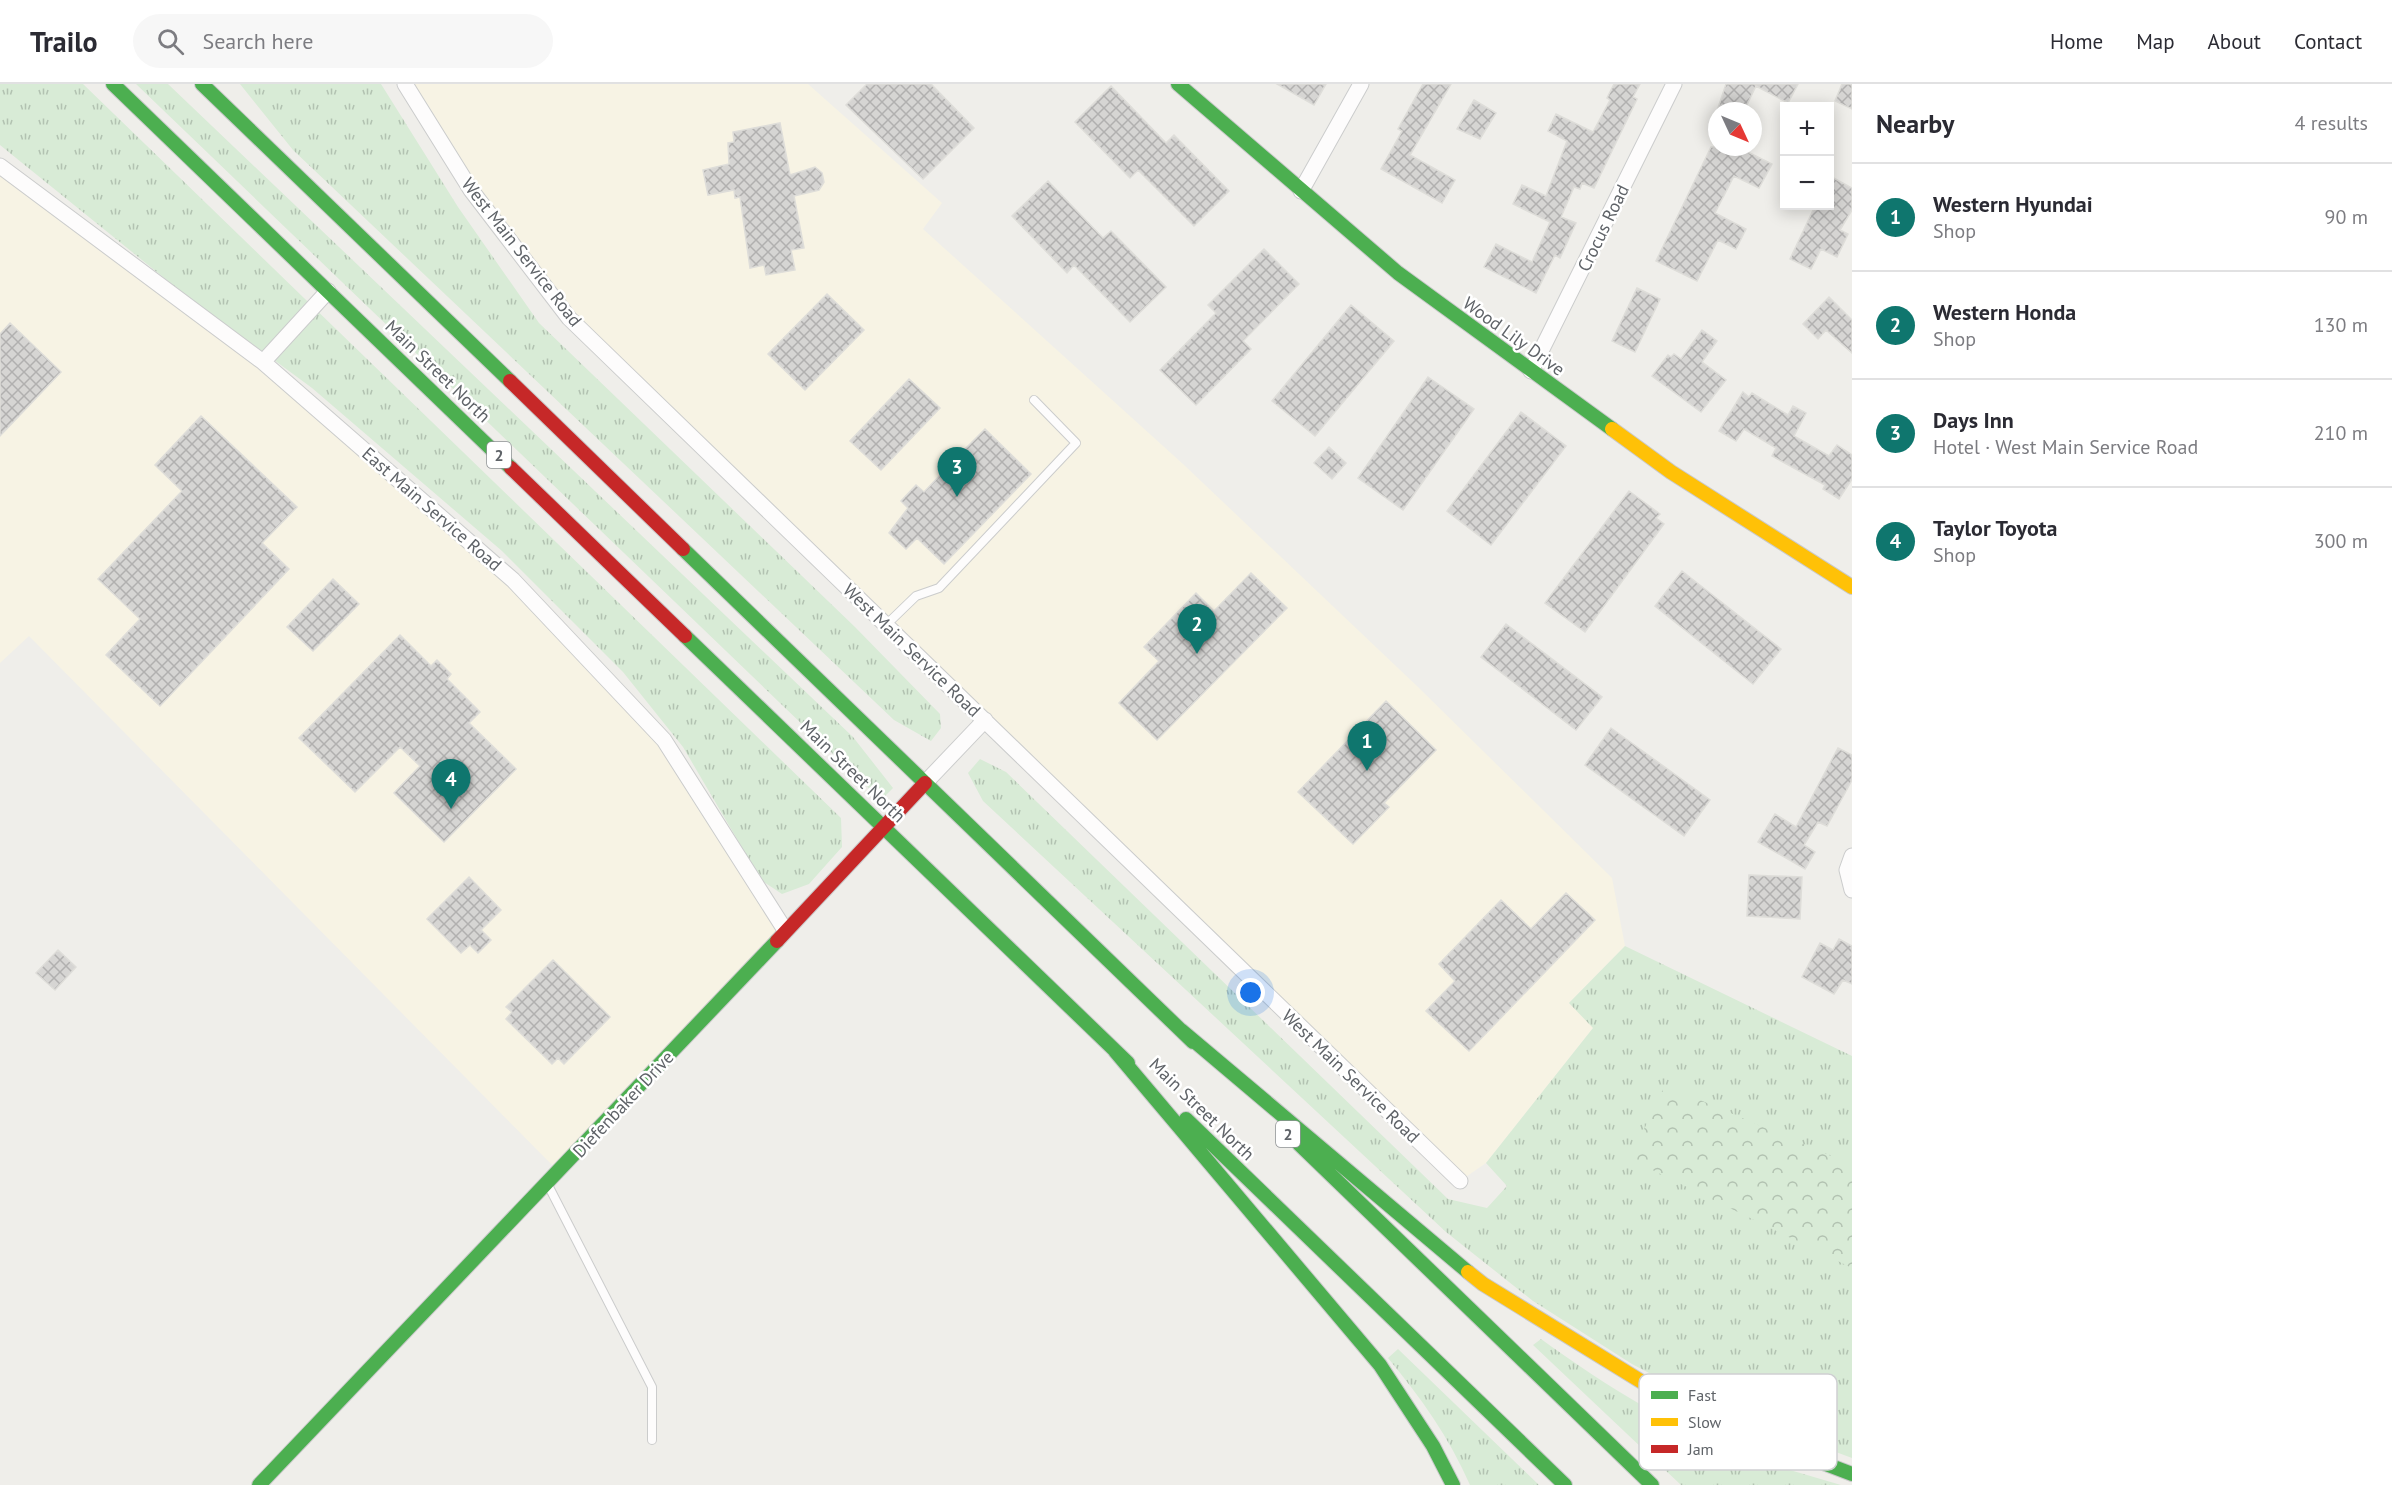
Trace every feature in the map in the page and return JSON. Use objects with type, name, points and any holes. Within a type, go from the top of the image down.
[{"type":"main road","name":"Main Street North","points":[[113,84],[885,826],[1565,1485]]},
{"type":"main road","name":"2","points":[[202,84],[1652,1485]]},
{"type":"main road","name":"Wood Lily Drive","points":[[1178,84],[1398,273],[1694,488],[1852,587]]},
{"type":"main road","name":"Diefenbaker Drive","points":[[259,1485],[925,783]]},
{"type":"main road","points":[[1181,1030],[1483,1284],[1639,1380]]},
{"type":"main road","points":[[1115,1051],[1380,1365],[1433,1446],[1453,1485]]},
{"type":"main road","points":[[1837,1468],[1852,1474]]},
{"type":"street","name":"West Main Service Road","points":[[405,84],[471,190],[570,318],[1460,1181]]},
{"type":"street","points":[[1301,191],[1361,84]]},
{"type":"street","name":"Crocus Road","points":[[1531,371],[1674,84]]},
{"type":"street","name":"East Main Service Road","points":[[0,166],[263,362],[513,580],[664,740],[785,930]]},
{"type":"street","points":[[263,362],[328,291]]},
{"type":"street","name":"Diefenbaker Drive","points":[[925,783],[985,720]]},
{"type":"street","points":[[1852,856],[1847,870],[1848,884],[1852,890]]},
{"type":"lane","points":[[886,625],[916,596],[939,588],[1076,443],[1034,400]]},
{"type":"lane","points":[[546,1183],[652,1387],[652,1440]]},
{"type":"shaded area","points":[[405,84],[808,84],[942,203],[923,229],[1183,464],[1418,687],[1612,878],[1625,946],[1569,1003],[1594,1027],[1486,1163],[1460,1181],[569,318]]},
{"type":"shaded area","points":[[0,162],[263,362],[513,580],[664,740],[785,930],[559,1172],[29,636],[0,663]]},
{"type":"green space","points":[[0,84],[83,84],[841,818],[842,847],[809,884],[782,894],[761,880],[683,747],[623,672],[502,551],[312,388],[179,290],[0,145]]},
{"type":"green space","points":[[136,84],[168,84],[853,737],[893,788],[881,800]]},
{"type":"green space","points":[[240,84],[381,84],[458,207],[539,323],[855,627],[940,714],[941,728],[931,741],[894,720],[293,150]]},
{"type":"green space","points":[[980,759],[1006,772],[1448,1199],[1487,1208],[1507,1186],[1486,1163],[1593,1028],[1569,1003],[1625,946],[1852,1056],[1852,1458],[1837,1452],[1837,1374],[1651,1374],[1533,1301],[1446,1232],[983,801],[968,773]]},
{"type":"green space","points":[[1665,1085],[1852,1165],[1852,1268],[1630,1159]]},
{"type":"green space","points":[[1541,1339],[1639,1403],[1639,1445],[1533,1345]]},
{"type":"green space","points":[[1398,1349],[1539,1485],[1470,1485],[1434,1418],[1388,1358]]},
{"type":"green space","points":[[1665,1470],[1791,1470],[1841,1485],[1681,1485]]},
{"type":"building","points":[[867,84],[931,84],[974,128],[923,179],[846,105]]},
{"type":"building","points":[[1277,84],[1326,84],[1314,105]]},
{"type":"building","points":[[1423,84],[1451,84],[1410,155],[1455,180],[1442,203],[1381,169],[1402,131],[1398,129]]},
{"type":"building","points":[[1614,84],[1640,84],[1633,97],[1637,99],[1594,188],[1582,183],[1580,189],[1574,187],[1561,217],[1576,223],[1560,258],[1555,255],[1536,293],[1484,267],[1496,244],[1532,262],[1550,222],[1513,204],[1522,185],[1546,196],[1567,141],[1548,131],[1556,114],[1593,132],[1610,100],[1607,98]]},
{"type":"building","points":[[1726,84],[1798,84],[1789,102],[1756,86],[1748,102],[1720,102]]},
{"type":"building","points":[[1842,84],[1852,84],[1852,109],[1835,101]]},
{"type":"building","points":[[1111,86],[1166,143],[1174,135],[1229,191],[1194,226],[1138,170],[1130,178],[1075,122]]},
{"type":"building","points":[[1474,100],[1496,113],[1480,139],[1457,129]]},
{"type":"building","points":[[780,123],[790,175],[815,167],[822,173],[824,182],[819,190],[794,196],[804,248],[791,250],[795,270],[766,275],[764,265],[750,268],[740,197],[735,198],[734,190],[708,195],[703,170],[729,164],[728,143],[734,142],[733,132]]},
{"type":"building","points":[[1708,153],[1708,156],[1756,156],[1772,164],[1759,188],[1734,176],[1715,213],[1746,229],[1736,249],[1718,240],[1697,281],[1656,261]]},
{"type":"building","points":[[1834,178],[1852,188],[1852,210],[1840,230],[1848,234],[1837,257],[1821,249],[1811,269],[1790,259],[1813,210],[1834,210]]},
{"type":"building","points":[[1048,181],[1103,238],[1111,231],[1166,287],[1130,322],[1074,265],[1067,273],[1012,216]]},
{"type":"building","points":[[1264,249],[1299,284],[1243,341],[1251,349],[1196,405],[1160,370],[1216,313],[1208,305]]},
{"type":"building","points":[[1637,288],[1660,299],[1635,352],[1612,341]]},
{"type":"building","points":[[827,294],[864,330],[805,390],[768,354]]},
{"type":"building","points":[[1829,297],[1852,320],[1852,353],[1826,330],[1818,339],[1803,324]]},
{"type":"building","points":[[1351,305],[1394,341],[1315,436],[1272,401]]},
{"type":"building","points":[[10,323],[61,372],[0,436],[0,334]]},
{"type":"building","points":[[1702,330],[1717,341],[1702,362],[1726,380],[1701,412],[1652,376],[1668,355],[1671,357],[1674,354],[1681,359]]},
{"type":"building","points":[[1428,377],[1474,409],[1403,510],[1358,478]]},
{"type":"building","points":[[909,379],[940,408],[881,470],[850,441]]},
{"type":"building","points":[[1743,392],[1749,397],[1752,393],[1788,415],[1793,406],[1806,413],[1794,436],[1829,456],[1837,445],[1852,455],[1852,479],[1839,499],[1823,489],[1825,485],[1772,456],[1776,448],[1744,429],[1736,441],[1719,431]]},
{"type":"building","points":[[1521,412],[1566,446],[1491,545],[1447,511]]},
{"type":"building","points":[[201,416],[297,507],[262,543],[289,569],[160,706],[106,655],[140,619],[98,579],[182,491],[155,465]]},
{"type":"building","points":[[985,429],[1031,474],[944,564],[917,538],[906,549],[889,533],[908,508],[901,501],[916,485],[924,492],[943,472],[940,469],[954,454],[957,457]]},
{"type":"building","points":[[1329,447],[1346,463],[1332,479],[1314,463]]},
{"type":"building","points":[[1629,491],[1660,514],[1656,518],[1664,524],[1585,632],[1545,603]]},
{"type":"building","points":[[1682,571],[1781,649],[1753,684],[1655,606]]},
{"type":"building","points":[[1251,573],[1287,608],[1157,740],[1119,703],[1159,661],[1144,647],[1196,593],[1214,611]]},
{"type":"building","points":[[333,579],[359,604],[313,651],[287,627]]},
{"type":"building","points":[[1506,624],[1602,697],[1576,730],[1481,657]]},
{"type":"building","points":[[400,635],[431,666],[437,660],[451,674],[447,679],[480,712],[469,723],[516,769],[444,842],[394,793],[420,766],[400,747],[355,792],[299,738]]},
{"type":"building","points":[[1386,701],[1436,750],[1384,803],[1389,807],[1353,844],[1298,792]]},
{"type":"building","points":[[1611,728],[1710,800],[1684,836],[1585,765]]},
{"type":"building","points":[[1838,748],[1852,755],[1852,780],[1827,826],[1818,822],[1804,845],[1815,852],[1805,869],[1758,842],[1775,814],[1796,827]]},
{"type":"building","points":[[1749,875],[1802,877],[1800,919],[1747,916]]},
{"type":"building","points":[[469,877],[501,910],[481,930],[491,940],[478,953],[470,945],[461,953],[427,919]]},
{"type":"building","points":[[1566,893],[1595,920],[1469,1051],[1426,1011],[1455,981],[1439,964],[1501,900],[1531,929]]},
{"type":"building","points":[[1839,939],[1852,946],[1852,984],[1843,980],[1834,994],[1802,977],[1820,943],[1833,950]]},
{"type":"building","points":[[58,950],[76,967],[55,990],[36,973]]},
{"type":"building","points":[[553,960],[610,1017],[564,1064],[558,1058],[552,1064],[506,1019],[512,1012],[506,1007]]},
{"type":"traffic: fast","points":[[113,84],[511,468]]},
{"type":"traffic: fast","points":[[202,84],[510,381]]},
{"type":"traffic: fast","points":[[1178,84],[1398,273],[1612,429]]},
{"type":"traffic: fast","points":[[683,549],[1193,1042]]},
{"type":"traffic: fast","points":[[685,636],[1128,1063]]},
{"type":"traffic: fast","points":[[259,1485],[777,941]]},
{"type":"traffic: fast","points":[[1181,1030],[1468,1272]]},
{"type":"traffic: fast","points":[[1115,1051],[1380,1365],[1433,1446],[1453,1485]]},
{"type":"traffic: fast","points":[[1186,1119],[1565,1485]]},
{"type":"traffic: fast","points":[[1299,1144],[1652,1485]]},
{"type":"traffic: fast","points":[[1837,1468],[1852,1474]]},
{"type":"traffic: slow","points":[[1612,429],[1671,472],[1852,587]]},
{"type":"traffic: slow","points":[[1468,1272],[1483,1284],[1639,1380]]},
{"type":"traffic: jam","points":[[510,381],[683,549]]},
{"type":"traffic: jam","points":[[511,468],[685,636]]},
{"type":"traffic: jam","points":[[777,941],[925,783]]},
{"type":"place","name":"Days Inn","points":[[957,497]]},
{"type":"place","name":"Western Honda","points":[[1197,654]]},
{"type":"place","name":"Western Hyundai","points":[[1367,771]]},
{"type":"place","name":"Taylor Toyota","points":[[451,809]]}]
